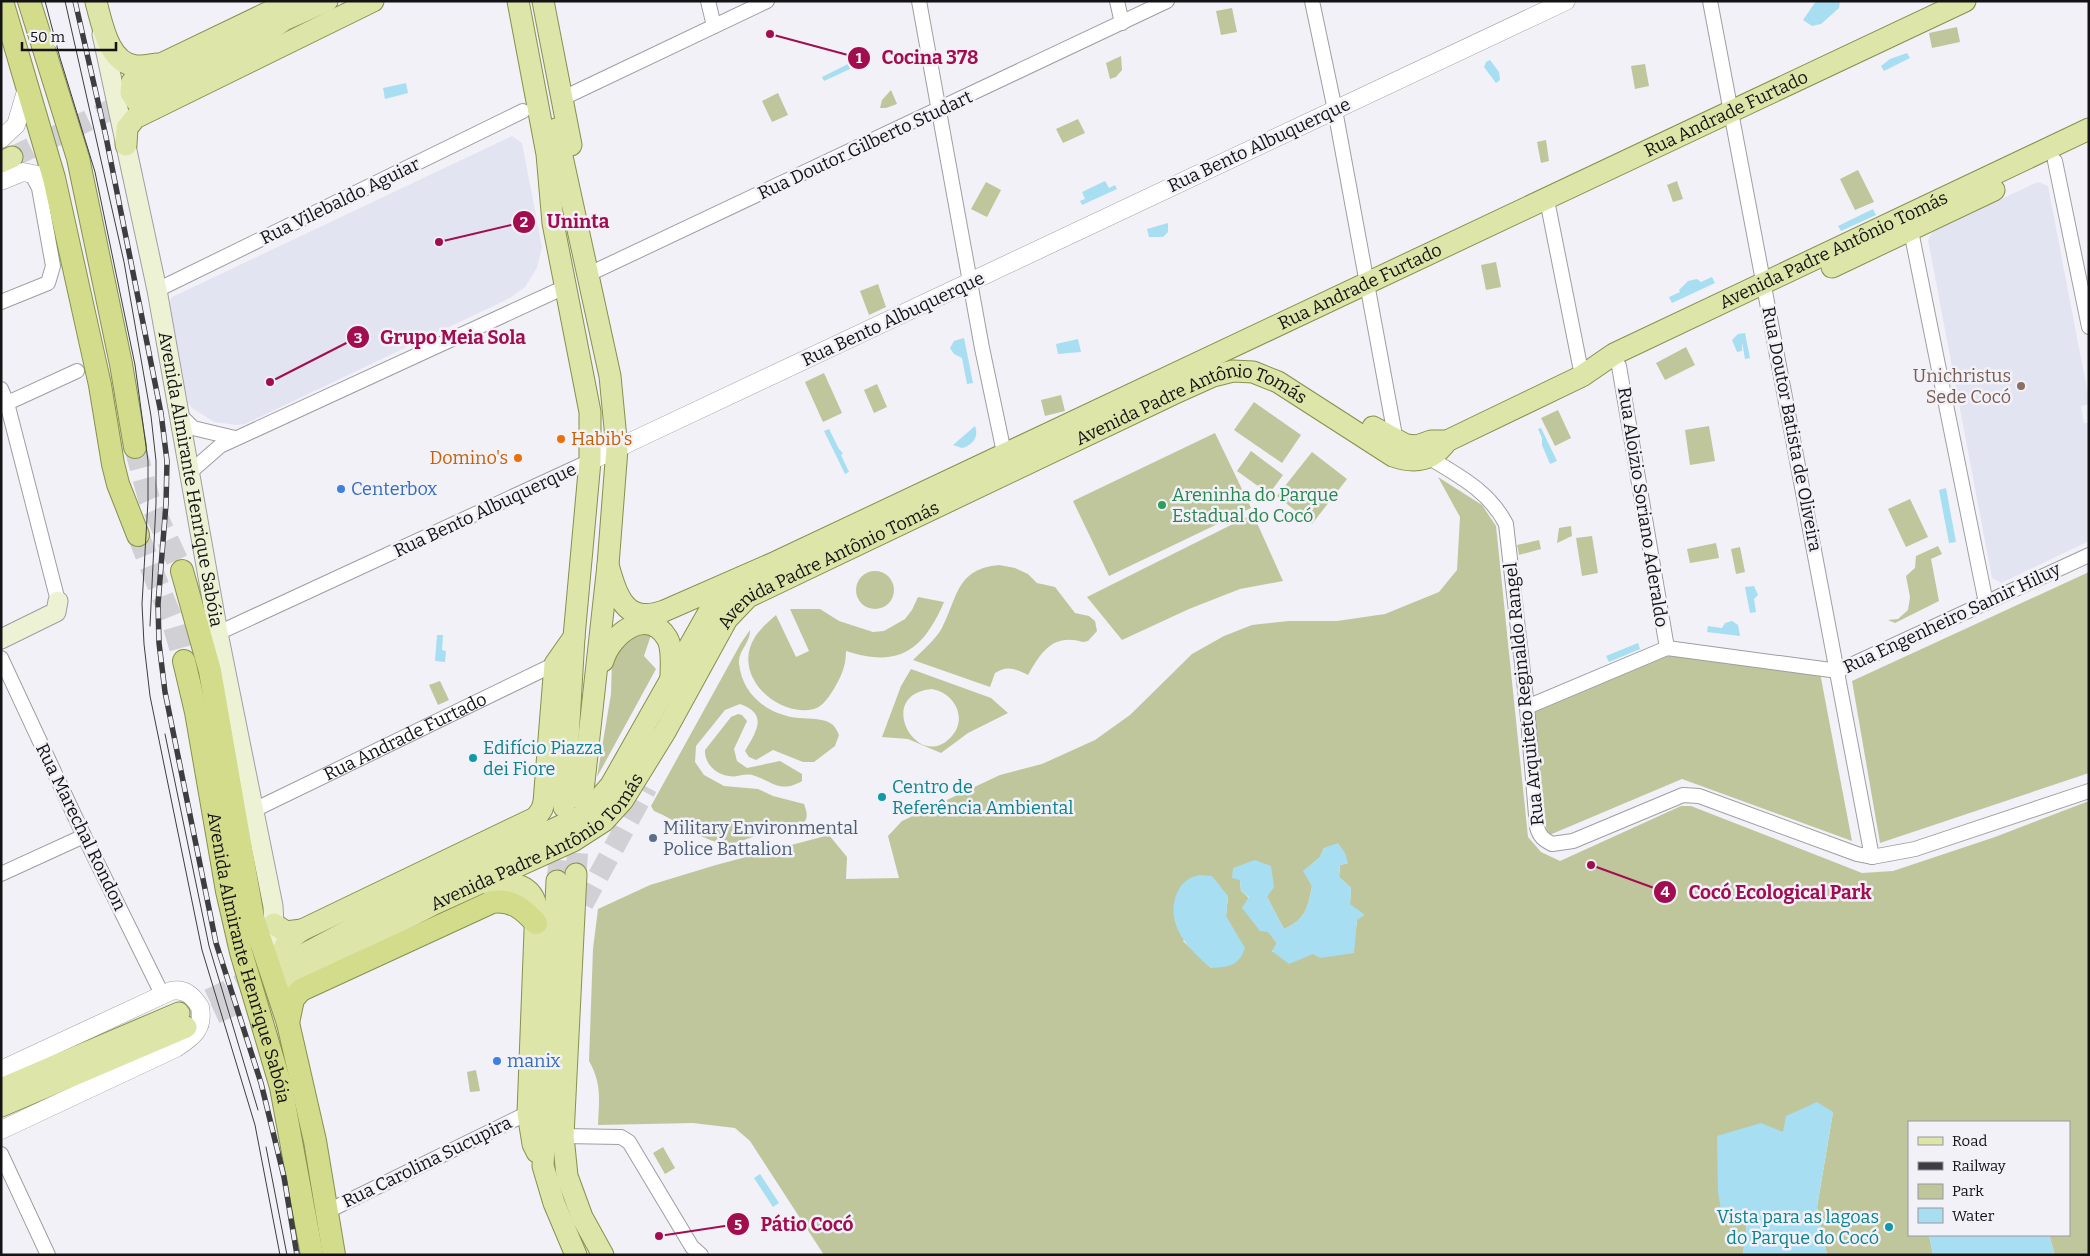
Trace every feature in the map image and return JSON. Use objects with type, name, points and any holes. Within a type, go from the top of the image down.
[{"type":"highway","points":[[29,1],[78,158],[121,364],[135,447]]},
{"type":"highway","points":[[3,11],[54,178],[100,385],[113,464],[118,484],[138,535]]},
{"type":"highway","name":"Avenida Almirante Henrique Sabóia","points":[[182,572],[210,671],[253,918],[264,957],[288,1023],[315,1141],[334,1255]]},
{"type":"highway","name":"Avenida Almirante Henrique Sabóia","points":[[184,661],[196,712],[229,898],[241,952],[281,1087],[312,1255]]},
{"type":"highway","points":[[288,1023],[294,999],[301,990],[300,974],[492,902],[502,900],[514,903],[523,909],[536,923]]},
{"type":"main road","points":[[96,1],[109,44],[118,56],[136,66],[159,64]]},
{"type":"main road","name":"Avenida Almirante Henrique Sabóia","points":[[96,1],[157,290],[188,474],[273,906],[274,924],[264,957]]},
{"type":"main road","points":[[292,1],[138,75],[130,88],[134,100],[140,106],[373,1]]},
{"type":"main road","points":[[126,145],[127,128],[146,103],[263,35],[284,20],[327,1]]},
{"type":"main road","points":[[263,35],[288,28],[356,1]]},
{"type":"main road","points":[[503,1],[524,111],[553,223],[590,412],[590,461],[574,637],[573,803],[594,695],[604,658],[615,637],[635,625],[652,625],[667,638],[671,677]]},
{"type":"main road","points":[[518,1],[554,153],[573,204],[610,376],[617,449],[608,565],[594,695]]},
{"type":"main road","points":[[532,1],[554,153],[553,223]]},
{"type":"main road","points":[[543,1],[573,155],[573,204]]},
{"type":"main road","name":"Rua Andrade Furtado","points":[[753,572],[1006,463],[1247,339],[1547,200],[1966,1]]},
{"type":"main road","name":"Avenida Padre Antônio Tomás","points":[[1910,222],[2089,129]]},
{"type":"main road","name":"Avenida Padre Antônio Tomás","points":[[1247,339],[1248,349],[1254,356],[1291,375],[1396,441],[1417,446],[1431,441],[1447,441],[1582,376],[1614,354],[1765,290],[1910,222],[2089,145]]},
{"type":"main road","name":"Avenida Padre Antônio Tomás","points":[[1582,376],[1619,366],[1765,290]]},
{"type":"main road","name":"Avenida Padre Antônio Tomás","points":[[300,974],[478,883],[573,841],[604,821],[623,800],[665,732],[727,619],[748,597],[1006,463],[1197,383],[1233,371],[1253,372],[1263,375],[1393,456],[1410,460],[1428,458],[1439,453],[1447,441]]},
{"type":"main road","points":[[1291,375],[1313,406],[1360,419]]},
{"type":"main road","points":[[608,565],[616,592],[622,603],[630,610],[647,615],[664,611],[753,572]]},
{"type":"main road","name":"Avenida Padre Antônio Tomás","points":[[300,974],[429,888],[586,814],[611,785],[710,610],[734,583],[753,572]]},
{"type":"main road","points":[[1,639],[56,612],[58,601]]},
{"type":"main road","points":[[509,850],[524,835],[542,809],[555,664],[574,637]]},
{"type":"main road","points":[[647,787],[658,763],[665,732]]},
{"type":"main road","points":[[300,974],[296,984],[291,981],[282,954],[286,941],[302,930],[536,818]]},
{"type":"main road","points":[[406,881],[487,861]]},
{"type":"main road","points":[[543,1166],[566,877],[574,926],[563,1136],[567,1176],[582,1217],[603,1255]]},
{"type":"main road","points":[[478,883],[505,882],[520,886],[535,900],[536,923],[528,1113],[533,1144],[543,1166],[554,1203],[576,1255]]},
{"type":"main road","points":[[574,926],[582,904]]},
{"type":"main road","points":[[274,924],[286,932],[302,930]]},
{"type":"main road","points":[[1,1089],[182,1020],[1,1106]]},
{"type":"street","points":[[708,1],[714,26]]},
{"type":"street","points":[[561,99],[767,1]]},
{"type":"street","points":[[919,1],[1006,463]]},
{"type":"street","points":[[1117,1],[1122,23]]},
{"type":"street","name":"Rua Doutor Gilberto Studart","points":[[589,274],[1167,1]]},
{"type":"street","points":[[1312,1],[1335,110],[1396,441]]},
{"type":"street","name":"Rua Bento Albuquerque","points":[[218,633],[617,449],[1566,1]]},
{"type":"street","name":"Rua Doutor Batista de Oliveira","points":[[1710,1],[1872,857]]},
{"type":"street","points":[[9,161],[16,125],[27,88]]},
{"type":"street","name":"Rua Vilebaldo Aguiar","points":[[157,290],[524,111]]},
{"type":"street","points":[[9,161],[54,178]]},
{"type":"street","points":[[1,302],[48,283],[53,266],[38,188],[9,161]]},
{"type":"street","points":[[2055,161],[2089,327]]},
{"type":"street","points":[[1547,200],[1582,376]]},
{"type":"street","points":[[1910,222],[1986,603]]},
{"type":"street","points":[[188,474],[210,453],[235,438],[565,287]]},
{"type":"street","name":"Rua Aloizio Soriano Aderaldo","points":[[1619,366],[1666,648]]},
{"type":"street","points":[[4,405],[76,371]]},
{"type":"street","points":[[1,389],[58,601]]},
{"type":"street","points":[[178,413],[189,426],[235,438]]},
{"type":"street","name":"Rua Arquiteto Reginaldo Rangel","points":[[1428,458],[1480,489],[1500,512],[1506,524],[1527,707],[1538,833],[1552,844],[1573,841],[1683,795],[1699,796],[1857,854],[1872,857],[1915,849],[2089,791]]},
{"type":"street","name":"Rua Engenheiro Samir Hiluy","points":[[1666,648],[1838,671],[2089,555]]},
{"type":"street","points":[[1527,707],[1666,648]]},
{"type":"street","name":"Rua Marechal Rondon","points":[[1,658],[84,836],[162,994]]},
{"type":"street","name":"Rua Andrade Furtado","points":[[254,810],[555,664]]},
{"type":"street","points":[[1,874],[84,836]]},
{"type":"street","points":[[1,1070],[162,994],[180,990],[189,994],[196,1000],[202,1015],[200,1029],[194,1036],[176,1048],[1,1130]]},
{"type":"street","name":"Rua Carolina Sucupira","points":[[326,1212],[528,1113]]},
{"type":"street","points":[[563,1136],[621,1137],[628,1142],[692,1246],[701,1255]]},
{"type":"street","points":[[1,1154],[48,1255]]},
{"type":"shaded area","points":[[512,136],[522,143],[542,247],[537,268],[525,287],[510,298],[245,424],[236,425],[214,422],[192,408],[188,403],[169,302],[172,297]]},
{"type":"shaded area","name":"Unichristus Sede Cocó","points":[[2038,182],[2048,186],[2089,400],[2089,404],[2081,406],[2084,423],[2089,423],[2089,541],[2001,583],[1992,578],[1928,240],[1933,231]]},
{"type":"green space","points":[[1232,8],[1237,32],[1221,35],[1216,11]]},
{"type":"green space","points":[[1957,27],[1960,42],[1932,48],[1929,33]]},
{"type":"green space","points":[[1121,56],[1122,70],[1116,77],[1110,79],[1106,63]]},
{"type":"green space","points":[[1645,64],[1649,86],[1635,89],[1631,66]]},
{"type":"green space","points":[[891,90],[897,104],[880,108],[882,100]]},
{"type":"green space","points":[[778,93],[788,115],[772,122],[762,101]]},
{"type":"green space","points":[[1078,119],[1085,133],[1063,143],[1056,129]]},
{"type":"green space","points":[[1546,140],[1549,161],[1541,163],[1537,142]]},
{"type":"green space","points":[[1858,170],[1874,202],[1855,210],[1840,179]]},
{"type":"green space","points":[[1677,181],[1683,199],[1673,202],[1667,185]]},
{"type":"green space","points":[[986,182],[1001,190],[987,217],[971,209]]},
{"type":"green space","points":[[1496,262],[1501,287],[1486,290],[1481,265]]},
{"type":"green space","points":[[878,284],[886,307],[869,315],[860,291]]},
{"type":"green space","points":[[1686,347],[1695,365],[1665,380],[1656,363]]},
{"type":"green space","points":[[824,373],[842,413],[823,422],[805,382]]},
{"type":"green space","points":[[877,384],[887,407],[874,413],[864,390]]},
{"type":"green space","points":[[1061,395],[1065,411],[1045,416],[1041,400]]},
{"type":"green space","points":[[1254,402],[1301,435],[1282,463],[1234,430]]},
{"type":"green space","points":[[1558,410],[1571,438],[1555,446],[1541,418]]},
{"type":"green space","points":[[1709,426],[1715,461],[1690,465],[1685,430]]},
{"type":"green space","name":"Areninha do Parque Estadual do Cocó","points":[[1215,433],[1251,508],[1109,576],[1073,501]]},
{"type":"green space","points":[[1251,451],[1283,475],[1269,494],[1237,471]]},
{"type":"green space","points":[[1312,452],[1347,479],[1312,524],[1277,496]]},
{"type":"green space","points":[[1438,477],[1482,505],[1496,526],[1528,837],[1541,852],[1560,861],[1681,806],[1691,806],[1862,873],[1893,871],[1995,837],[2089,801],[2089,1255],[2055,1255],[2049,1236],[2070,1236],[2070,1121],[1908,1121],[1908,1236],[1929,1236],[1933,1255],[1827,1255],[1817,1207],[1833,1112],[1783,1132],[1748,1215],[1743,1255],[824,1255],[750,1141],[735,1128],[693,1123],[598,1125],[598,1085],[589,1061],[593,949],[598,909],[650,885],[716,865],[829,835],[847,857],[846,879],[899,878],[888,836],[902,821],[1000,775],[1042,764],[1095,740],[1130,715],[1192,654],[1224,636],[1252,625],[1289,621],[1337,621],[1385,614],[1439,592],[1457,570],[1460,517]],"holes":[[[1324,848],[1348,863],[1340,865],[1339,877],[1351,888],[1350,904],[1357,920],[1353,953],[1272,952],[1277,943],[1252,902],[1241,891],[1240,880],[1267,897],[1284,929],[1297,922],[1307,907],[1312,886],[1304,871],[1320,857]],[[1228,896],[1226,916],[1211,968],[1183,941]]]},
{"type":"green space","points":[[1910,499],[1928,537],[1906,547],[1888,509]]},
{"type":"green space","points":[[1253,514],[1283,581],[1240,589],[1189,609],[1122,640],[1087,597]]},
{"type":"green space","points":[[1571,526],[1572,536],[1557,543],[1559,528]]},
{"type":"green space","points":[[1592,536],[1598,573],[1582,576],[1576,538]]},
{"type":"green space","points":[[1539,540],[1541,549],[1519,555],[1517,545]]},
{"type":"green space","points":[[1716,543],[1719,558],[1690,563],[1687,549]]},
{"type":"green space","points":[[1938,546],[1942,554],[1931,559],[1939,601],[1895,623],[1888,620],[1898,619],[1908,610],[1910,597],[1906,576],[1915,568],[1916,556]]},
{"type":"green space","points":[[1740,547],[1745,572],[1736,574],[1731,549]]},
{"type":"green space","points":[[999,565],[1015,568],[1028,574],[1037,583],[1055,587],[1075,613],[1089,616],[1095,621],[1097,631],[1088,641],[1064,640],[1049,646],[1028,675],[1012,669],[1004,669],[995,673],[990,687],[913,660],[929,645],[942,628],[960,586],[966,579],[974,572]]},
{"type":"green space","points":[[875,571],[888,577],[894,590],[888,603],[875,609],[862,603],[856,590],[862,577]]},
{"type":"green space","points":[[2089,572],[2089,773],[1880,843],[1852,681]]},
{"type":"green space","points":[[918,597],[944,602],[927,633],[917,644],[907,651],[894,656],[864,656],[846,651],[840,678],[829,697],[817,708],[800,710],[785,707],[772,700],[761,690],[753,678],[749,665],[749,651],[757,634],[776,615],[796,657],[809,651],[790,609],[820,609],[839,621],[873,632],[884,631],[905,619]]},
{"type":"green space","points":[[750,630],[749,639],[740,654],[739,663],[745,685],[751,694],[767,708],[777,713],[826,721],[834,726],[839,735],[835,746],[814,762],[803,762],[773,750],[756,760],[749,757],[745,751],[758,724],[755,713],[740,704],[725,710],[696,746],[695,762],[704,775],[724,786],[758,789],[773,796],[804,804],[807,816],[801,825],[791,828],[779,828],[727,844],[694,833],[654,811],[651,806]]},
{"type":"green space","points":[[652,632],[644,656],[656,669],[597,777],[611,694],[612,659],[626,634]]},
{"type":"green space","points":[[1667,653],[1820,673],[1852,841],[1682,779],[1547,836],[1533,711]]},
{"type":"green space","points":[[911,669],[991,698],[1008,713],[968,733],[941,753],[908,739],[882,737],[901,686]],"holes":[[[932,689],[947,695],[956,707],[959,714],[957,729],[952,736],[939,745],[926,746],[915,740],[907,729],[903,716],[905,704],[915,694]]]},
{"type":"green space","points":[[440,681],[449,700],[438,705],[429,685]]},
{"type":"green space","points":[[738,714],[742,715],[747,721],[734,749],[737,761],[747,768],[780,761],[802,774],[802,781],[794,785],[782,786],[752,775],[724,775],[712,768],[706,759],[705,750],[731,717]]},
{"type":"green space","points":[[476,1070],[480,1091],[470,1092],[467,1072]]},
{"type":"green space","points":[[663,1147],[675,1168],[665,1174],[653,1153]]},
{"type":"water","points":[[1816,1],[1840,1],[1839,8],[1821,24],[1812,26],[1803,20]]},
{"type":"water","points":[[1907,53],[1910,58],[1884,71],[1881,66],[1890,59]]},
{"type":"water","points":[[1490,60],[1499,72],[1500,80],[1496,83],[1484,67],[1486,62]]},
{"type":"water","points":[[848,64],[850,69],[824,81],[822,77]]},
{"type":"water","points":[[406,83],[408,93],[385,99],[383,88]]},
{"type":"water","points":[[1105,181],[1109,188],[1115,185],[1117,189],[1082,205],[1080,201],[1085,199],[1082,192]]},
{"type":"water","points":[[1873,209],[1876,215],[1841,231],[1838,226]]},
{"type":"water","points":[[1168,223],[1168,232],[1163,237],[1149,237],[1147,229]]},
{"type":"water","points":[[1712,277],[1715,283],[1672,303],[1669,297],[1680,292],[1679,290],[1688,281],[1697,279],[1701,282]]},
{"type":"water","points":[[1745,333],[1750,358],[1745,359],[1742,342],[1742,351],[1737,352],[1732,340],[1738,334]]},
{"type":"water","points":[[964,338],[973,383],[967,384],[962,358],[954,354],[950,348],[954,341]]},
{"type":"water","points":[[1078,339],[1081,352],[1058,354],[1056,344]]},
{"type":"water","points":[[975,426],[976,437],[972,443],[962,448],[953,445]]},
{"type":"water","points":[[1541,428],[1557,461],[1550,464],[1538,429]]},
{"type":"water","points":[[829,429],[843,453],[841,455],[849,472],[845,474],[824,431]]},
{"type":"water","points":[[1946,488],[1956,542],[1949,543],[1939,490]]},
{"type":"water","points":[[1754,586],[1758,595],[1754,599],[1756,612],[1750,613],[1745,587]]},
{"type":"water","points":[[1732,621],[1738,625],[1740,636],[1707,632],[1708,626],[1722,628],[1725,623]]},
{"type":"water","points":[[437,635],[443,635],[442,650],[446,651],[445,662],[435,661]]},
{"type":"water","points":[[1638,643],[1640,649],[1609,662],[1606,656]]},
{"type":"water","points":[[1338,843],[1345,853],[1348,863],[1340,865],[1339,877],[1351,888],[1350,904],[1365,915],[1357,920],[1354,953],[1320,958],[1313,954],[1289,964],[1272,951],[1277,943],[1268,932],[1260,931],[1242,908],[1249,897],[1241,891],[1240,880],[1232,878],[1233,868],[1255,860],[1271,866],[1274,887],[1267,897],[1284,929],[1297,922],[1309,901],[1312,886],[1303,871],[1320,857],[1324,848]]},
{"type":"water","points":[[1200,875],[1212,876],[1228,896],[1226,916],[1245,948],[1240,959],[1228,966],[1211,968],[1187,945],[1176,926],[1174,904],[1177,893],[1186,881]]},
{"type":"water","points":[[1817,1102],[1833,1112],[1817,1207],[1827,1255],[1743,1255],[1748,1216],[1722,1215],[1718,1192],[1717,1136],[1761,1123],[1783,1132],[1786,1116]]},
{"type":"water","points":[[760,1174],[779,1203],[773,1207],[754,1178]]},
{"type":"water","points":[[1929,1236],[2049,1236],[2055,1255],[1933,1255]]},
{"type":"tunnel","points":[[12,157],[135,98]]},
{"type":"tunnel","points":[[135,447],[149,499],[182,571]]},
{"type":"tunnel","points":[[138,535],[172,620],[184,661]]},
{"type":"tunnel","points":[[583,904],[647,787]]},
{"type":"tunnel","points":[[576,874],[580,821]]},
{"type":"tunnel","points":[[557,881],[562,829]]},
{"type":"tunnel","points":[[180,1013],[265,973]]},
{"type":"tunnel","points":[[186,1027],[270,988]]},
{"type":"tram line","points":[[45,1],[60,58],[95,172],[135,365],[148,461],[148,501],[142,604],[150,696],[202,950],[255,1125],[280,1255]]},
{"type":"tram line","points":[[65,1],[124,262],[151,416],[156,461],[156,503],[150,626]]},
{"type":"tram line","points":[[165,734],[209,946],[258,1110]]},
{"type":"tram line","points":[[266,1147],[287,1255]]},
{"type":"railway","points":[[75,1],[106,137],[161,413],[167,461],[166,504],[158,604],[159,643],[165,692],[216,943],[261,1083],[284,1177],[297,1255]]},
{"type":"place","name":"Cocina 378","points":[[770,34]]},
{"type":"place","name":"Uninta","points":[[439,242]]},
{"type":"place","name":"Grupo Meia Sola","points":[[270,382]]},
{"type":"place","name":"Unichristus Sede Cocó","points":[[2021,386]]},
{"type":"place","name":"Habib's","points":[[561,439]]},
{"type":"place","name":"Domino's","points":[[518,458]]},
{"type":"place","name":"Centerbox","points":[[341,489]]},
{"type":"place","name":"Areninha do Parque Estadual do Cocó","points":[[1162,505]]},
{"type":"place","name":"Edifício Piazza dei Fiore","points":[[473,758]]},
{"type":"place","name":"Centro de Referência Ambiental","points":[[882,797]]},
{"type":"place","name":"Military Environmental Police Battalion","points":[[653,838]]},
{"type":"place","name":"Cocó Ecological Park","points":[[1591,865]]},
{"type":"place","name":"manix","points":[[497,1061]]},
{"type":"place","name":"Vista para as lagoas do Parque do Cocó","points":[[1889,1227]]},
{"type":"place","name":"Pátio Cocó","points":[[659,1236]]}]
